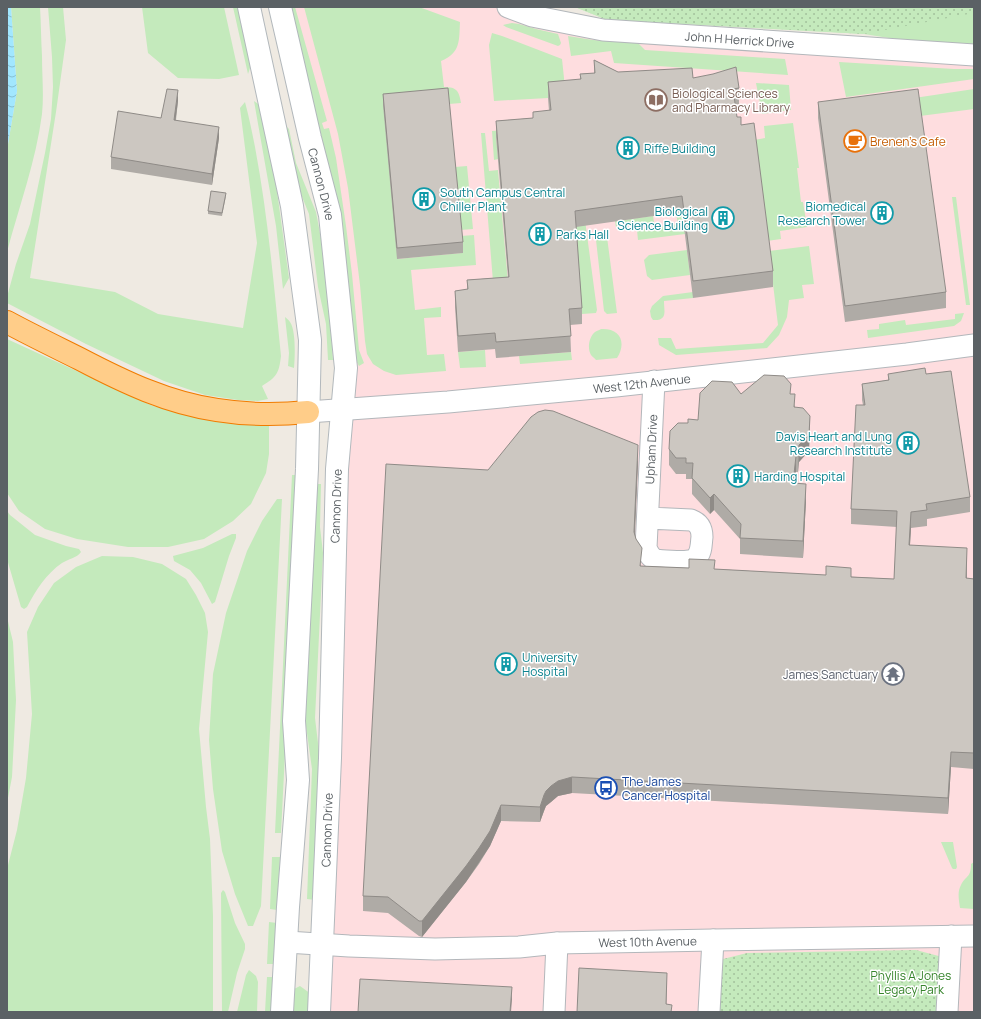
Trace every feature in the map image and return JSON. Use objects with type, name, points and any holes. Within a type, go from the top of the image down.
[{"type":"highway","points":[[7,322],[116,377],[146,391],[170,399],[216,410],[238,413],[281,414],[308,412]]},
{"type":"street","points":[[249,7],[292,206],[310,340],[307,469],[294,722],[298,780],[288,907],[282,1012]]},
{"type":"street","name":"Cannon Drive","points":[[280,7],[310,138],[330,215],[346,368],[336,480],[330,758],[319,1012]]},
{"type":"street","name":"John H Herrick Drive","points":[[508,7],[532,16],[603,30],[974,55]]},
{"type":"street","name":"West 12th Avenue","points":[[308,412],[448,402],[616,386],[907,354],[974,345]]},
{"type":"street","name":"Upham Drive","points":[[648,518],[654,381]]},
{"type":"street","points":[[947,1012],[950,936]]},
{"type":"street","name":"West 10th Avenue","points":[[287,942],[435,949],[519,947],[557,943],[974,936]]},
{"type":"street","points":[[709,1012],[713,940]]},
{"type":"street","points":[[554,1012],[557,943]]},
{"type":"shaded area","points":[[280,7],[508,7],[532,16],[974,55],[974,1012],[319,1012],[339,299]]},
{"type":"green space","points":[[11,7],[40,7],[43,100],[36,149],[7,252],[7,150],[17,91]]},
{"type":"green space","points":[[48,7],[63,7],[66,40],[30,278],[115,292],[158,314],[243,328],[257,243],[240,108],[245,102],[264,199],[281,356],[278,371],[271,380],[262,386],[268,399],[258,401],[238,400],[205,395],[164,381],[86,344],[7,303],[7,297],[16,264],[30,224],[51,119],[53,87]]},
{"type":"green space","points":[[142,7],[224,7],[239,75],[219,79],[178,78],[148,53]]},
{"type":"green space","points":[[233,7],[239,7],[251,65],[248,74]]},
{"type":"green space","points":[[287,7],[295,7],[327,121],[322,123],[324,129],[329,128],[336,158],[352,274],[359,350],[364,363],[359,366],[355,359]]},
{"type":"green space","points":[[304,7],[419,7],[460,22],[459,40],[456,50],[448,58],[441,61],[444,87],[457,90],[461,103],[449,104],[397,259],[462,253],[461,236],[474,235],[476,265],[411,270],[415,310],[441,307],[441,317],[424,318],[427,355],[444,354],[446,371],[396,375],[384,371],[373,364],[367,354],[348,188],[338,134]]},
{"type":"green space","points":[[575,7],[974,7],[974,44],[953,45],[914,42],[864,34],[626,21],[605,19]]},
{"type":"green space","points":[[575,7],[974,7],[974,13],[864,34],[605,19]]},
{"type":"green space","points":[[512,23],[558,34],[561,43],[558,46],[503,25]]},
{"type":"green space","points":[[492,33],[562,59],[566,97],[494,101],[489,45]]},
{"type":"green space","points":[[568,36],[593,40],[638,43],[645,50],[785,59],[788,75],[614,63],[611,51],[571,56]]},
{"type":"green space","points":[[839,62],[974,69],[974,79],[846,97]]},
{"type":"green space","points":[[756,83],[789,85],[791,110],[762,114]]},
{"type":"green space","points":[[974,89],[974,109],[920,116],[848,108]]},
{"type":"green space","points":[[254,101],[261,106],[275,177],[289,278],[283,289],[276,226]]},
{"type":"green space","points":[[793,123],[799,168],[797,168],[801,202],[803,202],[807,227],[780,231],[781,239],[767,241],[754,140],[765,138],[764,126]]},
{"type":"green space","points":[[287,127],[289,129],[296,163],[316,212],[326,265],[333,360],[328,360],[326,324],[318,287],[309,214],[294,177],[286,131]]},
{"type":"green space","points":[[533,128],[496,137],[498,159],[494,160],[492,131]]},
{"type":"green space","points":[[481,133],[485,133],[489,171],[498,170],[509,293],[494,294]]},
{"type":"green space","points":[[467,166],[473,229],[460,230],[455,167]]},
{"type":"green space","points":[[579,175],[597,310],[596,313],[582,314],[571,176]]},
{"type":"green space","points":[[952,197],[956,197],[970,305],[966,305]]},
{"type":"green space","points":[[682,212],[685,234],[638,240],[637,230],[678,224],[676,213]]},
{"type":"green space","points":[[653,216],[654,222],[616,227],[615,221]]},
{"type":"green space","points":[[606,235],[617,313],[607,314],[604,311],[596,240],[597,236]]},
{"type":"green space","points":[[809,246],[814,284],[802,285],[804,298],[789,300],[787,317],[779,335],[767,348],[676,355],[659,345],[658,338],[671,338],[676,349],[763,343],[778,325],[769,251]]},
{"type":"green space","points":[[687,250],[690,275],[652,280],[647,276],[644,260],[649,255]]},
{"type":"green space","points":[[693,292],[693,298],[664,301],[663,317],[658,320],[653,320],[651,317],[650,311],[652,306],[663,296]]},
{"type":"green space","points":[[964,313],[961,321],[954,326],[868,338],[867,330],[879,329],[879,324],[905,320],[906,325],[955,319],[955,314]]},
{"type":"green space","points":[[285,317],[289,320],[293,331],[295,351],[294,368],[288,366],[289,353]]},
{"type":"green space","points":[[601,329],[613,331],[620,337],[621,347],[617,358],[596,360],[591,355],[589,349],[590,340],[595,332]]},
{"type":"green space","points":[[7,339],[153,406],[227,421],[269,422],[269,454],[266,473],[251,504],[233,521],[204,539],[168,547],[128,547],[77,539],[45,529],[19,511],[7,493]]},
{"type":"green space","points":[[485,350],[486,367],[460,368],[458,352]]},
{"type":"green space","points":[[571,352],[572,360],[520,364],[519,356]]},
{"type":"green space","points":[[292,475],[299,475],[281,833],[275,833]]},
{"type":"green space","points":[[317,484],[321,484],[320,527],[323,553],[315,718],[321,768],[315,900],[307,899],[312,769],[305,719]]},
{"type":"green space","points":[[277,499],[282,499],[261,906],[253,926],[248,926],[235,894],[222,851],[213,789],[209,740],[213,674],[226,613],[247,551],[262,521]]},
{"type":"green space","points":[[7,511],[35,535],[79,549],[81,552],[75,557],[56,567],[46,577],[27,607],[24,609],[21,607],[7,559]]},
{"type":"green space","points":[[232,534],[236,534],[236,538],[215,602],[212,604],[201,583],[190,570],[174,561],[173,556],[203,548]]},
{"type":"green space","points":[[102,556],[133,557],[162,564],[186,579],[205,613],[208,632],[199,729],[210,839],[213,916],[213,1012],[7,1012],[7,869],[17,830],[26,778],[32,714],[27,632],[38,607],[54,583],[76,567]]},
{"type":"green space","points":[[7,617],[13,642],[16,700],[12,777],[7,803]]},
{"type":"green space","points":[[941,842],[953,842],[957,867],[956,869],[952,868]]},
{"type":"green space","points":[[272,857],[280,857],[277,910],[270,909]]},
{"type":"green space","points":[[974,862],[974,909],[960,908],[959,890],[969,874],[971,864]]},
{"type":"green space","points":[[223,890],[235,923],[245,944],[245,949],[237,973],[228,1012],[222,1012],[221,893]]},
{"type":"green space","points":[[269,922],[277,923],[275,964],[267,964]]},
{"type":"green space","name":"Phyllis A Jones Legacy Park","points":[[916,950],[950,959],[947,1012],[709,1012],[711,962],[747,953]]},
{"type":"green space","points":[[249,970],[256,976],[258,982],[257,1012],[237,1012],[246,975]]},
{"type":"green space","points":[[267,977],[275,977],[273,1012],[265,1012]]},
{"type":"green space","points":[[300,986],[311,994],[310,1012],[293,1012],[294,989]]},
{"type":"water","points":[[7,7],[11,7],[17,91],[7,150]]},
{"type":"building","points":[[594,60],[618,72],[692,68],[693,78],[736,67],[739,88],[733,89],[737,117],[741,117],[741,125],[754,123],[773,271],[693,281],[682,196],[575,211],[582,308],[569,309],[571,336],[496,342],[495,333],[458,336],[455,291],[468,289],[467,280],[509,277],[496,121],[533,118],[533,112],[551,110],[548,82],[581,79],[580,74],[595,73]]},
{"type":"building","name":"South Campus Central Chiller Plant","points":[[448,88],[463,242],[397,248],[383,94]]},
{"type":"building","points":[[167,89],[178,90],[174,120],[219,127],[212,174],[111,157],[118,111],[161,118]]},
{"type":"building","name":"Biomedical Research Tower","points":[[918,89],[946,292],[845,306],[818,102]]},
{"type":"building","points":[[211,191],[226,193],[222,213],[208,211]]},
{"type":"building","points":[[925,368],[926,374],[951,371],[970,497],[926,504],[927,510],[911,512],[909,545],[967,548],[966,578],[974,579],[974,753],[951,752],[948,798],[572,777],[558,781],[551,786],[546,791],[540,807],[501,805],[490,831],[479,848],[422,921],[419,921],[388,897],[363,896],[386,464],[488,470],[531,417],[538,412],[545,410],[553,411],[638,445],[634,532],[636,539],[642,548],[640,566],[689,568],[689,559],[715,560],[714,569],[826,575],[826,566],[851,568],[851,577],[894,579],[897,511],[851,509],[856,405],[865,405],[862,384],[889,380],[888,374]]},
{"type":"building","name":"Harding Hospital","points":[[764,375],[784,376],[791,384],[790,394],[795,394],[794,407],[803,408],[810,416],[809,435],[799,445],[798,456],[796,456],[793,483],[806,484],[803,541],[740,538],[741,524],[714,494],[710,498],[692,478],[693,463],[686,463],[686,458],[676,458],[669,449],[670,431],[678,423],[688,423],[688,419],[698,420],[700,393],[712,381],[732,382],[741,394]]},
{"type":"building","points":[[579,968],[667,973],[666,1004],[672,1005],[671,1012],[577,1012]]},
{"type":"building","points":[[360,979],[512,987],[510,1012],[358,1012]]},
{"type":"place","name":"Biological Sciences and Pharmacy Library","points":[[656,100]]},
{"type":"place","name":"Brenen’s Cafe","points":[[855,141]]},
{"type":"place","name":"Riffe Building","points":[[628,148]]},
{"type":"place","name":"South Campus Central Chiller Plant","points":[[424,199]]},
{"type":"place","name":"Biomedical Research Tower","points":[[882,213]]},
{"type":"place","name":"Biological Science Building","points":[[723,218]]},
{"type":"place","name":"Parks Hall","points":[[540,234]]},
{"type":"place","name":"Davis Heart and Lung Research Institute","points":[[908,443]]},
{"type":"place","name":"Harding Hospital","points":[[738,476]]},
{"type":"place","name":"University Hospital","points":[[506,664]]},
{"type":"place","name":"James Sanctuary","points":[[893,674]]},
{"type":"place","name":"The James Cancer Hospital","points":[[606,788]]}]
